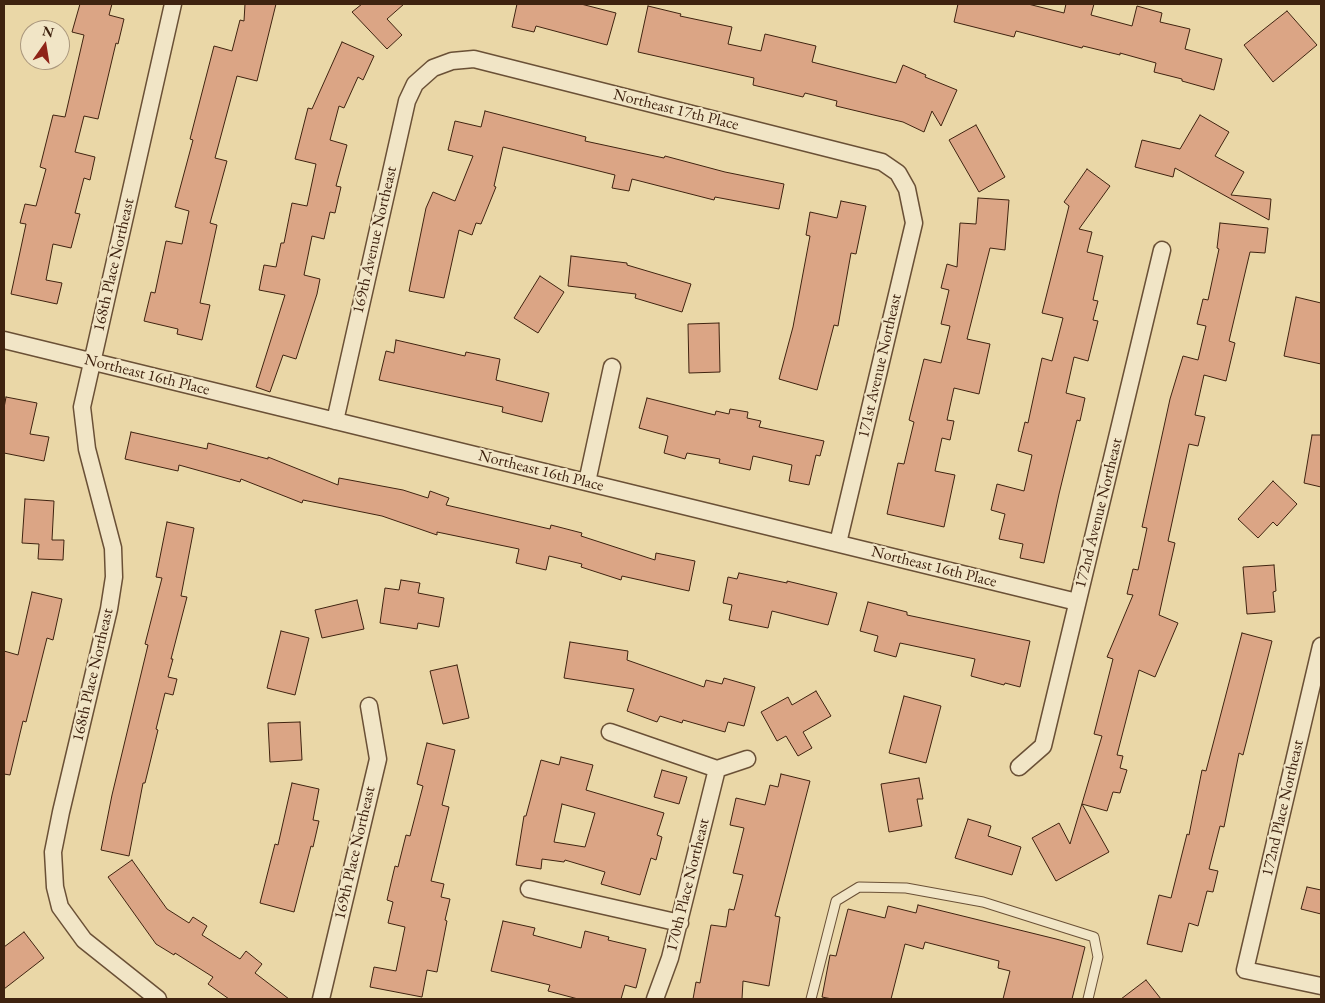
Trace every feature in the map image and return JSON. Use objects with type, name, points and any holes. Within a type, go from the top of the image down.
[{"type":"street","name":"168th Place Northeast","points":[[158,999],[84,940],[60,907],[55,887],[53,852],[109,609],[114,577],[112,548],[87,449],[82,407],[173,4]]},
{"type":"street","name":"Northeast 17th Place","points":[[433,68],[452,61],[474,59],[882,162],[898,173],[907,189]]},
{"type":"street","name":"169th Avenue Northeast","points":[[335,421],[406,101],[416,84],[433,68]]},
{"type":"street","name":"171st Avenue Northeast","points":[[838,543],[914,223],[907,189]]},
{"type":"street","name":"172nd Avenue Northeast","points":[[1019,767],[1043,746],[1162,250]]},
{"type":"street","name":"Northeast 16th Place","points":[[4,340],[1078,602]]},
{"type":"street","points":[[587,482],[612,367]]},
{"type":"street","name":"172nd Place Northeast","points":[[1321,646],[1245,970],[1321,986]]},
{"type":"street","name":"169th Place Northeast","points":[[321,999],[378,759],[369,706]]},
{"type":"street","points":[[610,732],[717,769],[747,759]]},
{"type":"street","name":"170th Place Northeast","points":[[655,999],[680,923],[717,769]]},
{"type":"street","points":[[529,889],[680,923]]},
{"type":"lane","points":[[811,999],[836,901],[859,887],[906,888],[983,902],[1094,937],[1098,957],[1088,999]]},
{"type":"building","points":[[80,4],[112,4],[109,15],[124,19],[118,44],[116,43],[98,119],[84,116],[75,152],[95,157],[90,180],[84,178],[75,213],[80,214],[71,248],[53,244],[46,280],[62,283],[57,304],[11,294],[26,224],[20,223],[25,204],[36,206],[46,169],[40,167],[53,115],[65,117],[84,35],[72,32]]},
{"type":"building","points":[[245,4],[276,4],[257,81],[237,76],[215,158],[227,161],[210,223],[217,225],[200,303],[210,305],[202,340],[177,334],[178,329],[144,321],[151,292],[155,293],[166,241],[182,244],[189,211],[175,207],[193,140],[190,139],[214,46],[232,51],[240,20],[244,21]]},
{"type":"building","points":[[362,4],[404,4],[387,19],[402,35],[387,49],[352,12]]},
{"type":"building","points":[[517,4],[581,4],[616,13],[607,45],[536,26],[534,32],[512,27]]},
{"type":"building","points":[[958,4],[1028,4],[1064,13],[1066,4],[1094,4],[1091,15],[1132,26],[1137,6],[1162,13],[1160,22],[1190,29],[1185,49],[1222,59],[1214,90],[1154,72],[1156,63],[1120,53],[1120,55],[1083,46],[1082,48],[1016,31],[1014,37],[954,22]]},
{"type":"building","points":[[648,6],[681,14],[680,16],[732,27],[728,44],[761,51],[765,34],[816,46],[812,62],[896,83],[903,65],[926,75],[925,77],[957,90],[941,126],[932,111],[924,132],[903,122],[836,106],[837,101],[805,93],[803,97],[753,85],[754,78],[638,52]]},
{"type":"building","points":[[1287,11],[1317,45],[1273,82],[1244,45]]},
{"type":"building","points":[[342,42],[374,56],[363,80],[358,77],[344,108],[339,106],[330,140],[347,145],[336,186],[341,187],[335,213],[330,212],[324,239],[312,236],[304,275],[320,279],[317,294],[296,359],[283,355],[270,392],[256,387],[285,295],[259,290],[264,265],[276,267],[281,243],[284,243],[292,203],[307,206],[316,164],[295,159],[308,108],[312,109]]},
{"type":"building","points":[[485,111],[586,137],[585,141],[664,158],[665,156],[725,172],[784,184],[779,209],[715,197],[714,200],[632,179],[629,191],[612,188],[615,175],[503,147],[494,186],[496,187],[481,224],[476,223],[472,235],[459,230],[444,298],[409,291],[426,208],[433,192],[455,201],[473,156],[448,150],[455,121],[481,127]]},
{"type":"building","points":[[1200,115],[1229,132],[1215,156],[1244,172],[1231,195],[1271,199],[1269,220],[1175,168],[1173,177],[1135,167],[1142,140],[1180,149]]},
{"type":"building","points":[[976,125],[1005,177],[979,192],[949,140]]},
{"type":"building","points":[[1087,169],[1110,186],[1079,229],[1092,232],[1087,252],[1103,256],[1093,300],[1098,301],[1093,320],[1098,321],[1088,361],[1074,357],[1066,393],[1085,398],[1080,421],[1077,420],[1044,563],[1020,558],[1023,544],[999,539],[1005,514],[991,510],[997,484],[1024,491],[1032,455],[1018,451],[1025,422],[1028,423],[1042,358],[1052,361],[1063,318],[1042,313],[1069,206],[1064,202]]},
{"type":"building","points":[[978,198],[1009,200],[1005,250],[990,248],[967,339],[990,344],[979,394],[954,388],[947,420],[954,421],[950,440],[942,438],[935,471],[955,475],[944,527],[887,514],[898,463],[904,464],[914,422],[909,420],[924,359],[941,363],[950,326],[941,324],[949,290],[941,288],[947,264],[957,267],[960,223],[976,224]]},
{"type":"building","points":[[841,201],[866,206],[856,254],[851,253],[838,326],[834,325],[817,390],[779,379],[793,327],[810,236],[806,235],[810,212],[837,218]]},
{"type":"building","points":[[1220,223],[1268,228],[1265,253],[1250,252],[1229,341],[1235,343],[1226,381],[1204,375],[1195,415],[1205,417],[1198,446],[1189,444],[1168,541],[1175,543],[1159,615],[1178,623],[1155,677],[1139,670],[1117,755],[1123,756],[1120,768],[1127,770],[1120,793],[1113,792],[1107,811],[1082,804],[1109,852],[1056,881],[1032,838],[1059,823],[1070,844],[1102,736],[1094,734],[1113,659],[1107,657],[1133,595],[1127,594],[1133,569],[1138,570],[1147,528],[1142,527],[1170,399],[1183,356],[1198,360],[1206,326],[1197,324],[1203,299],[1208,300],[1219,249],[1217,248]]},
{"type":"building","points":[[571,256],[627,263],[627,265],[691,284],[682,312],[635,298],[636,294],[568,286]]},
{"type":"building","points":[[540,276],[564,292],[538,333],[514,318]]},
{"type":"building","points":[[1296,297],[1321,303],[1321,364],[1284,356]]},
{"type":"building","points":[[719,323],[720,372],[689,373],[688,324]]},
{"type":"building","points":[[396,340],[465,356],[466,352],[500,359],[496,380],[549,393],[542,422],[502,412],[503,407],[379,380],[386,351],[394,353]]},
{"type":"building","points":[[6,397],[37,403],[30,434],[49,437],[44,461],[4,453],[4,408]]},
{"type":"building","points":[[647,398],[715,415],[716,411],[729,414],[730,409],[748,412],[747,418],[761,421],[759,427],[824,441],[820,456],[816,455],[809,485],[789,481],[792,465],[753,456],[750,470],[719,463],[720,459],[687,453],[685,459],[664,453],[668,436],[639,428]]},
{"type":"building","points":[[131,432],[207,449],[208,443],[268,459],[268,457],[338,485],[339,478],[403,490],[428,498],[430,491],[449,498],[446,505],[550,529],[551,525],[582,533],[581,536],[655,560],[656,553],[695,561],[689,591],[622,576],[621,580],[581,567],[582,564],[549,556],[546,570],[516,563],[519,549],[437,532],[437,535],[382,516],[303,500],[302,503],[241,479],[240,482],[179,465],[178,471],[125,459]]},
{"type":"building","points":[[1312,435],[1321,435],[1321,487],[1304,483]]},
{"type":"building","points":[[1273,481],[1297,504],[1277,526],[1273,522],[1258,538],[1238,519]]},
{"type":"building","points":[[25,499],[54,501],[52,540],[64,540],[63,560],[38,559],[39,544],[22,543]]},
{"type":"building","points":[[167,522],[194,528],[181,596],[187,597],[168,677],[177,679],[173,695],[165,693],[156,729],[158,730],[145,783],[143,783],[129,856],[101,850],[112,795],[148,645],[145,644],[162,578],[156,577]]},
{"type":"building","points":[[1274,565],[1276,591],[1273,592],[1275,612],[1247,614],[1243,567]]},
{"type":"building","points":[[739,573],[787,583],[787,581],[837,593],[828,625],[772,611],[768,628],[729,620],[732,605],[723,603],[728,577],[737,579]]},
{"type":"building","points":[[401,580],[420,583],[418,593],[444,598],[439,627],[418,623],[417,629],[380,623],[385,588],[399,590]]},
{"type":"building","points":[[32,592],[62,599],[53,640],[47,638],[26,722],[23,721],[10,775],[4,774],[4,651],[18,655]]},
{"type":"building","points":[[357,600],[364,629],[322,638],[315,610]]},
{"type":"building","points":[[868,602],[907,612],[907,615],[1030,641],[1020,687],[1005,683],[1004,685],[971,676],[975,659],[900,643],[896,657],[874,651],[878,636],[860,631]]},
{"type":"building","points":[[281,631],[309,638],[295,695],[267,688]]},
{"type":"building","points":[[1242,633],[1272,641],[1243,755],[1239,753],[1224,827],[1220,826],[1209,869],[1218,871],[1213,892],[1207,891],[1198,926],[1189,923],[1182,952],[1147,944],[1159,895],[1171,898],[1187,834],[1189,835],[1202,770],[1206,771]]},
{"type":"building","points":[[570,642],[628,651],[627,660],[704,687],[706,680],[722,684],[724,678],[755,687],[744,726],[728,722],[725,732],[683,720],[682,723],[660,716],[657,722],[627,711],[634,689],[564,678]]},
{"type":"building","points":[[457,665],[469,718],[443,724],[430,671]]},
{"type":"building","points":[[816,691],[831,716],[803,732],[812,748],[798,756],[786,736],[777,741],[761,712],[788,697],[792,705]]},
{"type":"building","points":[[904,696],[941,706],[926,763],[889,753]]},
{"type":"building","points":[[300,722],[302,760],[270,762],[268,723]]},
{"type":"building","points":[[427,743],[455,750],[442,805],[449,807],[431,881],[444,884],[441,897],[450,899],[437,972],[427,970],[422,997],[370,987],[374,967],[396,971],[405,927],[388,923],[393,902],[387,900],[395,866],[398,867],[406,835],[410,836],[423,786],[417,784]]},
{"type":"building","points":[[561,757],[593,765],[586,790],[664,813],[657,835],[662,837],[656,860],[651,858],[640,895],[601,884],[605,872],[565,860],[564,862],[542,859],[541,869],[516,865],[524,816],[526,816],[541,760],[559,765]],"holes":[[[562,804],[595,813],[585,847],[554,842]]]},
{"type":"building","points":[[662,770],[687,777],[679,804],[654,797]]},
{"type":"building","points":[[781,774],[810,781],[775,916],[780,917],[769,986],[743,981],[742,999],[693,999],[696,982],[700,983],[711,925],[726,927],[729,909],[734,910],[743,875],[733,873],[744,828],[730,825],[736,798],[765,805],[770,785],[778,787]]},
{"type":"building","points":[[919,778],[923,799],[917,799],[922,826],[889,832],[881,784]]},
{"type":"building","points":[[292,783],[319,789],[313,820],[319,821],[294,912],[260,903],[275,844],[278,845]]},
{"type":"building","points":[[968,819],[991,826],[988,836],[1021,847],[1012,875],[955,858]]},
{"type":"building","points":[[132,860],[167,909],[189,923],[193,917],[207,926],[202,935],[240,959],[246,951],[262,964],[255,973],[289,999],[229,999],[208,984],[213,977],[175,953],[174,955],[156,944],[108,877]]},
{"type":"building","points":[[1307,887],[1321,890],[1321,914],[1301,909]]},
{"type":"building","points":[[918,905],[1085,947],[1072,999],[1003,999],[1010,971],[998,968],[999,961],[925,942],[923,949],[905,944],[891,999],[832,999],[822,997],[830,955],[836,956],[848,909],[885,918],[888,906],[916,913]]},
{"type":"building","points":[[503,921],[535,928],[533,935],[581,948],[585,931],[609,937],[608,940],[646,949],[636,988],[625,985],[621,999],[578,999],[548,991],[550,985],[491,971]]},
{"type":"building","points":[[24,932],[44,958],[4,989],[4,947]]},
{"type":"building","points":[[1146,980],[1161,999],[1121,999]]}]
